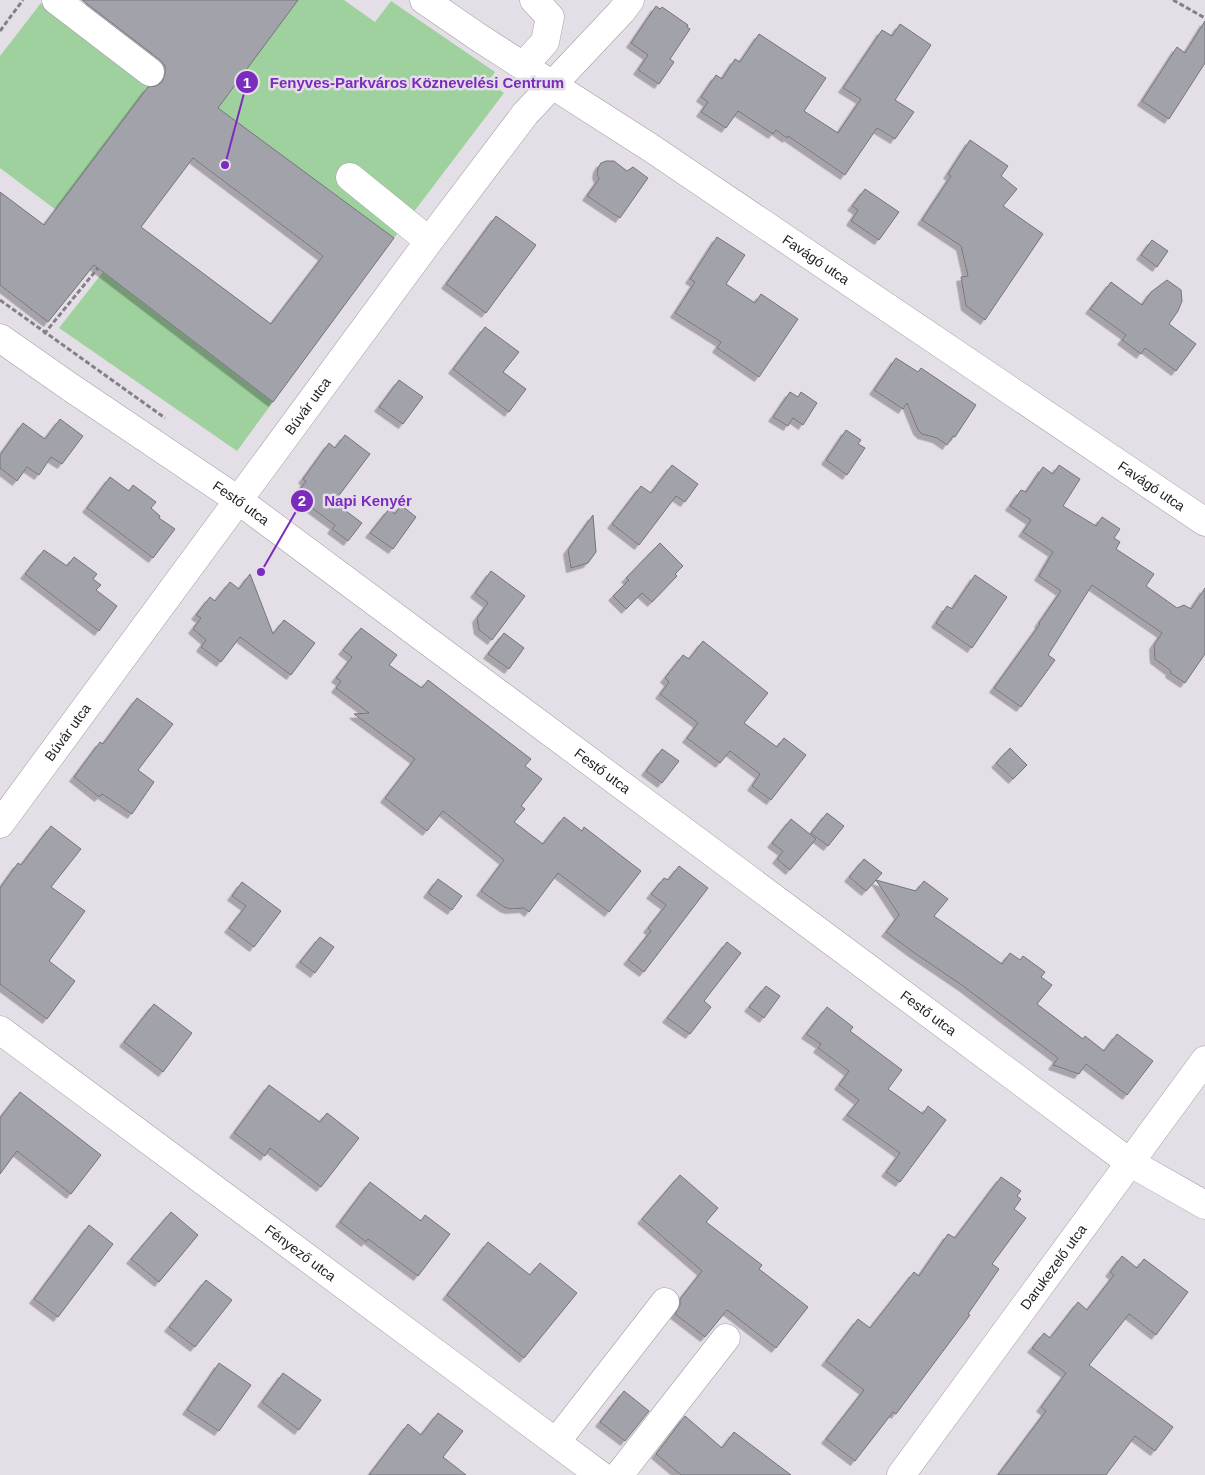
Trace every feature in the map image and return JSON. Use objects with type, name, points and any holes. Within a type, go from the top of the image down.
[{"type":"street","points":[[56,0],[150,72]]},
{"type":"street","name":"Favágó utca","points":[[424,0],[651,148],[1205,522]]},
{"type":"street","points":[[523,66],[545,42],[550,17],[534,0]]},
{"type":"street","name":"Búvár utca","points":[[0,824],[429,241],[525,114],[621,12],[630,0]]},
{"type":"street","points":[[350,177],[429,241]]},
{"type":"street","name":"Festő utca","points":[[0,338],[238,500],[1129,1162],[1205,1205]]},
{"type":"street","name":"Fényező utca","points":[[0,1030],[600,1475]]},
{"type":"street","name":"Darukezelő utca","points":[[901,1475],[1205,1060]]},
{"type":"street","points":[[556,1442],[665,1302]]},
{"type":"street","points":[[619,1475],[726,1338]]},
{"type":"path","points":[[0,31],[23,0]]},
{"type":"path","points":[[1173,0],[1205,18]]},
{"type":"path","points":[[53,324],[98,268]]},
{"type":"path","points":[[0,300],[167,419]]},
{"type":"green space","points":[[298,0],[344,0],[375,22],[391,1],[495,72],[488,82],[504,93],[394,238],[218,108]]},
{"type":"green space","points":[[41,3],[150,85],[56,210],[0,168],[0,56]]},
{"type":"green space","points":[[103,272],[273,402],[237,451],[59,328]]},
{"type":"building","points":[[82,0],[298,0],[218,108],[394,238],[273,402],[94,265],[48,322],[0,285],[0,192],[44,225],[148,87],[156,86],[162,82],[165,66],[160,60]],"holes":[[[193,158],[323,256],[271,324],[141,227]]]},
{"type":"building","points":[[656,6],[660,9],[662,7],[688,25],[687,27],[690,29],[670,59],[674,62],[659,84],[638,70],[648,55],[631,43]]},
{"type":"building","points":[[1205,21],[1205,63],[1169,119],[1142,101],[1177,47],[1185,53]]},
{"type":"building","points":[[900,24],[931,45],[895,100],[914,112],[895,139],[877,128],[845,175],[788,136],[787,138],[776,130],[773,134],[738,111],[726,128],[701,112],[708,102],[701,97],[716,75],[722,79],[735,59],[740,62],[759,34],[826,78],[804,111],[838,133],[861,99],[843,88],[882,30],[892,36]]},
{"type":"building","points":[[970,140],[1008,166],[1001,176],[1017,189],[1003,206],[1043,234],[985,320],[966,306],[961,277],[968,276],[961,246],[922,220],[951,176],[948,174]]},
{"type":"building","points":[[614,161],[627,171],[633,167],[648,178],[620,218],[587,196],[599,179],[597,174],[598,168],[601,163]]},
{"type":"building","points":[[865,189],[899,212],[879,240],[851,221],[858,210],[852,206]]},
{"type":"building","points":[[496,216],[536,245],[486,313],[446,284]]},
{"type":"building","points":[[717,237],[745,255],[726,284],[755,303],[761,294],[798,319],[759,377],[717,348],[721,342],[675,313],[695,282],[690,279]]},
{"type":"building","points":[[1152,240],[1168,251],[1157,267],[1141,255]]},
{"type":"building","points":[[1167,280],[1181,290],[1182,301],[1169,324],[1196,344],[1176,371],[1145,348],[1141,354],[1122,340],[1126,335],[1090,309],[1111,282],[1142,305],[1151,292]]},
{"type":"building","points":[[485,327],[519,352],[503,372],[526,389],[509,412],[453,369]]},
{"type":"building","points":[[896,358],[918,372],[921,368],[976,405],[955,437],[953,436],[947,445],[937,438],[922,434],[918,430],[907,403],[903,409],[874,390]]},
{"type":"building","points":[[399,380],[423,397],[403,424],[379,407]]},
{"type":"building","points":[[790,392],[798,397],[801,392],[817,403],[803,425],[793,418],[788,426],[773,417]]},
{"type":"building","points":[[60,419],[83,436],[62,464],[51,457],[39,475],[27,467],[17,481],[0,468],[0,455],[23,423],[45,439]]},
{"type":"building","points":[[846,430],[861,440],[858,444],[865,448],[847,475],[826,460]]},
{"type":"building","points":[[345,435],[370,454],[334,502],[362,523],[348,541],[332,529],[335,525],[305,503],[306,500],[297,493],[306,481],[303,479],[329,443],[335,448]]},
{"type":"building","points":[[672,465],[698,484],[685,502],[676,496],[639,545],[612,524],[641,486],[651,493]]},
{"type":"building","points":[[1059,465],[1080,479],[1063,506],[1096,526],[1102,517],[1120,529],[1114,538],[1120,542],[1116,549],[1154,574],[1146,586],[1177,608],[1184,605],[1191,609],[1205,588],[1205,654],[1185,683],[1170,673],[1171,671],[1155,659],[1154,645],[1162,633],[1092,585],[1048,655],[1055,660],[1021,707],[994,688],[1061,591],[1039,576],[1053,552],[1023,532],[1031,520],[1010,506],[1021,490],[1026,492],[1043,467],[1053,474]]},
{"type":"building","points":[[110,477],[129,491],[133,485],[156,502],[151,508],[160,516],[159,518],[175,529],[153,558],[87,508]]},
{"type":"building","points":[[401,505],[416,517],[393,549],[370,533],[389,509],[395,514]]},
{"type":"building","points":[[593,515],[596,552],[588,563],[571,568],[568,550]]},
{"type":"building","points":[[660,543],[683,566],[675,574],[677,576],[652,602],[642,593],[626,609],[613,596],[629,580],[626,578]]},
{"type":"building","points":[[44,550],[67,566],[74,557],[97,574],[93,579],[101,585],[96,590],[117,606],[99,631],[25,574]]},
{"type":"building","points":[[491,571],[525,596],[492,640],[479,630],[477,618],[488,603],[475,593]]},
{"type":"building","points":[[250,574],[273,634],[284,620],[315,643],[291,675],[240,637],[221,662],[201,647],[206,640],[193,629],[201,618],[196,615],[210,597],[215,601],[230,582],[239,589]]},
{"type":"building","points":[[975,575],[1007,597],[972,648],[936,623],[947,606],[952,609]]},
{"type":"building","points":[[361,628],[397,655],[389,665],[422,688],[428,680],[531,759],[525,766],[542,779],[521,806],[525,809],[514,822],[543,844],[564,817],[582,831],[584,827],[641,871],[609,912],[558,873],[529,912],[524,908],[510,909],[504,907],[481,891],[504,860],[443,811],[427,831],[385,798],[415,759],[354,714],[369,713],[336,688],[341,681],[336,678],[352,657],[343,650]]},
{"type":"building","points":[[504,633],[524,648],[509,669],[488,654]]},
{"type":"building","points":[[703,641],[768,693],[744,723],[777,747],[784,738],[806,755],[771,800],[752,786],[760,774],[730,751],[720,763],[687,738],[698,723],[660,694],[669,682],[665,678],[683,655],[689,659]]},
{"type":"building","points":[[137,698],[173,724],[138,770],[154,782],[132,814],[102,794],[99,797],[74,777],[100,742],[103,744]]},
{"type":"building","points":[[1010,748],[1027,765],[1013,779],[996,763]]},
{"type":"building","points":[[662,749],[679,761],[662,783],[646,771]]},
{"type":"building","points":[[827,813],[844,826],[828,846],[811,833]]},
{"type":"building","points":[[791,819],[816,839],[790,870],[777,859],[783,851],[772,843]]},
{"type":"building","points":[[51,826],[81,849],[51,887],[85,911],[49,961],[75,981],[47,1019],[0,984],[0,888],[18,863],[21,865]]},
{"type":"building","points":[[864,859],[882,873],[866,891],[849,877]]},
{"type":"building","points":[[679,866],[708,888],[644,972],[628,960],[651,931],[648,928],[666,905],[651,894],[664,878],[668,880]]},
{"type":"building","points":[[438,879],[462,896],[452,910],[428,893]]},
{"type":"building","points":[[876,880],[916,891],[924,881],[948,899],[934,916],[1002,964],[1010,953],[1020,960],[1023,956],[1045,972],[1041,977],[1052,985],[1037,1004],[1083,1039],[1085,1036],[1104,1051],[1117,1034],[1153,1061],[1127,1095],[1086,1064],[1079,1074],[1053,1065],[1058,1058],[963,986],[886,932],[899,915]]},
{"type":"building","points":[[242,882],[281,911],[254,947],[229,928],[246,906],[232,896]]},
{"type":"building","points":[[320,937],[334,947],[315,973],[300,962]]},
{"type":"building","points":[[727,942],[741,953],[704,1001],[711,1007],[690,1034],[667,1018]]},
{"type":"building","points":[[766,986],[780,996],[764,1018],[749,1007]]},
{"type":"building","points":[[154,1004],[192,1033],[163,1072],[124,1042]]},
{"type":"building","points":[[827,1007],[853,1027],[850,1031],[902,1070],[888,1089],[923,1114],[928,1106],[946,1120],[900,1182],[886,1172],[900,1153],[847,1115],[859,1100],[839,1085],[849,1071],[818,1048],[821,1044],[806,1034]]},
{"type":"building","points":[[269,1085],[320,1122],[327,1113],[359,1138],[321,1187],[270,1148],[265,1156],[234,1133]]},
{"type":"building","points":[[20,1092],[101,1155],[71,1194],[17,1151],[0,1174],[0,1118]]},
{"type":"building","points":[[680,1175],[718,1208],[706,1222],[762,1265],[759,1269],[808,1307],[776,1348],[727,1310],[705,1337],[675,1314],[680,1305],[680,1299],[702,1271],[642,1219]]},
{"type":"building","points":[[1001,1177],[1021,1191],[1017,1196],[1021,1199],[1014,1209],[1026,1218],[992,1264],[999,1269],[968,1314],[970,1315],[896,1414],[893,1412],[855,1461],[826,1439],[864,1390],[826,1361],[858,1319],[870,1328],[914,1272],[919,1276],[948,1234],[955,1238]]},
{"type":"building","points":[[370,1182],[421,1221],[425,1215],[450,1234],[418,1276],[368,1239],[366,1242],[340,1222]]},
{"type":"building","points":[[171,1212],[198,1235],[159,1282],[131,1259]]},
{"type":"building","points":[[89,1225],[113,1244],[58,1317],[34,1299]]},
{"type":"building","points":[[488,1242],[530,1275],[540,1263],[577,1293],[524,1358],[447,1295]]},
{"type":"building","points":[[1122,1256],[1137,1268],[1144,1259],[1188,1292],[1156,1335],[1129,1314],[1089,1365],[1173,1427],[1155,1451],[1135,1436],[1106,1475],[998,1475],[1046,1411],[1041,1407],[1066,1373],[1032,1348],[1044,1333],[1050,1338],[1078,1302],[1087,1310],[1114,1275],[1110,1272]]},
{"type":"building","points":[[206,1280],[232,1300],[195,1347],[169,1327]]},
{"type":"building","points":[[219,1363],[251,1385],[219,1431],[187,1410]]},
{"type":"building","points":[[283,1373],[321,1400],[299,1430],[262,1402]]},
{"type":"building","points":[[624,1391],[649,1411],[625,1441],[600,1422]]},
{"type":"building","points":[[438,1413],[463,1431],[443,1457],[466,1475],[369,1475],[408,1424],[421,1435]]},
{"type":"building","points":[[685,1416],[722,1448],[734,1432],[791,1475],[681,1475],[656,1454]]},
{"type":"place","name":"Fenyves-Parkváros Köznevelési Centrum","points":[[225,165]]},
{"type":"place","name":"Napi Kenyér","points":[[261,572]]}]
